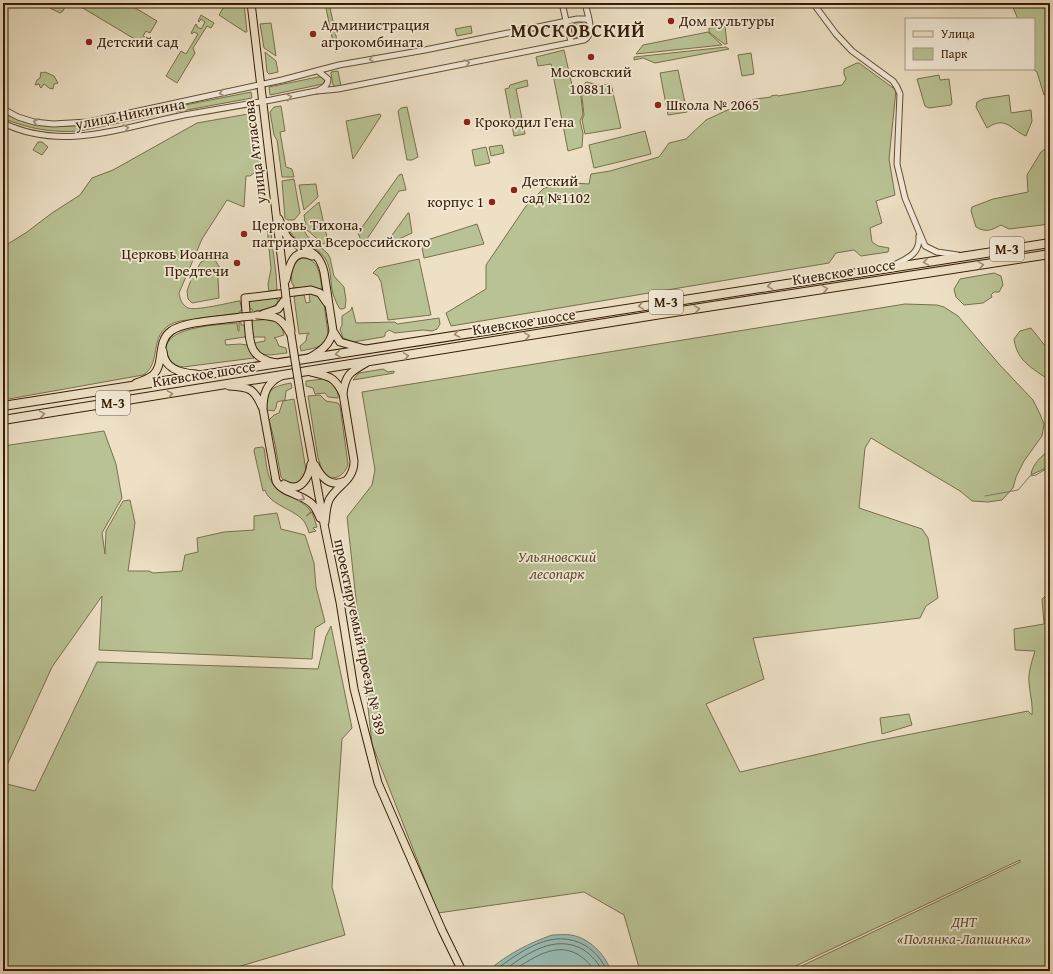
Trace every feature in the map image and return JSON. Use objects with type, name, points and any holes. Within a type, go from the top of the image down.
[{"type":"highway","name":"Киевское шоссе","points":[[3,406],[1050,243]]},
{"type":"highway","name":"Киевское шоссе","points":[[3,420],[223,386],[667,313],[1050,254]]},
{"type":"main road","name":"улица Атласова","points":[[251,3],[291,335],[311,458],[325,529]]},
{"type":"main road","points":[[275,210],[284,232],[289,239],[312,252],[319,260],[324,272],[333,331],[332,337],[327,345],[308,359]]},
{"type":"main road","points":[[285,287],[290,264],[295,257],[305,254],[319,260]]},
{"type":"main road","points":[[249,315],[245,298],[309,290],[320,293],[329,305]]},
{"type":"main road","points":[[128,386],[144,380],[154,373],[158,367],[161,348],[170,332],[183,326],[278,309],[286,298]]},
{"type":"main road","points":[[249,315],[273,316],[279,318],[284,323],[291,335]]},
{"type":"main road","points":[[248,321],[250,341],[255,354],[270,361],[284,362]]},
{"type":"main road","points":[[333,331],[338,340],[342,343],[367,350]]},
{"type":"main road","points":[[165,339],[162,352],[170,367],[184,373],[203,375]]},
{"type":"main road","points":[[325,529],[330,499],[350,477],[354,469],[343,394],[345,381],[353,370],[368,362]]},
{"type":"main road","points":[[309,371],[332,378],[337,383],[343,394]]},
{"type":"main road","points":[[285,375],[275,379],[266,390],[263,398],[263,409],[274,474],[277,484],[280,487],[300,496],[312,504],[325,529]]},
{"type":"main road","points":[[223,386],[248,388],[256,395],[263,409]]},
{"type":"main road","points":[[311,458],[322,477],[330,482],[339,483],[350,477]]},
{"type":"main road","points":[[274,474],[286,486],[296,487],[304,482],[307,477],[311,458]]},
{"type":"main road","name":"проектируемый проезд № 389","points":[[325,529],[340,602],[354,689],[378,783],[442,930],[462,971]]},
{"type":"street","points":[[562,3],[570,42],[584,40],[590,35],[585,3]]},
{"type":"street","points":[[814,3],[836,34],[852,51],[893,81],[897,87],[900,94],[896,164],[905,198],[925,246],[933,251],[964,256]]},
{"type":"street","points":[[566,21],[581,18],[588,21]]},
{"type":"street","name":"улица Никитина","points":[[3,109],[18,117],[34,122],[53,124],[88,122],[260,85],[339,65],[425,50],[566,21]]},
{"type":"street","name":"улица Никитина","points":[[3,122],[32,133],[52,137],[73,137],[131,128],[171,118],[316,91],[343,88],[570,42]]},
{"type":"street","points":[[316,91],[326,86],[328,82],[326,76],[318,71]]},
{"type":"street","points":[[888,268],[914,254],[919,247],[919,233]]},
{"type":"green space","points":[[54,3],[67,3],[63,11],[60,13],[50,8]]},
{"type":"green space","points":[[127,3],[157,21],[150,33],[146,31],[143,36],[149,39],[147,43],[143,44],[76,4]]},
{"type":"green space","points":[[226,3],[244,3],[247,32],[219,15]]},
{"type":"green space","points":[[325,3],[329,3],[339,50],[335,52]]},
{"type":"green space","points":[[1011,3],[1050,3],[1050,94],[1044,95],[1037,72],[1034,70],[1035,18],[1018,18]]},
{"type":"green space","points":[[201,15],[214,23],[211,28],[207,26],[193,48],[195,53],[177,83],[166,76],[181,51],[186,54],[198,34],[194,32],[192,34],[191,33],[196,24],[197,27],[201,29],[205,22],[201,19],[199,22],[198,21]]},
{"type":"green space","points":[[579,22],[585,24],[587,30],[585,36],[579,38],[573,36],[571,30],[573,24]]},
{"type":"green space","points":[[271,23],[276,56],[264,48],[260,24]]},
{"type":"green space","points":[[471,26],[472,33],[457,36],[455,29]]},
{"type":"green space","points":[[725,26],[727,44],[724,44],[709,32],[709,28]]},
{"type":"green space","points":[[708,32],[722,45],[636,54],[643,45]]},
{"type":"green space","points":[[726,47],[729,49],[655,63],[643,58],[634,60],[634,57]]},
{"type":"green space","points":[[564,50],[572,85],[580,89],[583,114],[580,121],[583,133],[582,147],[568,151],[551,64],[538,66],[536,57]]},
{"type":"green space","points":[[265,52],[276,61],[278,72],[269,74],[267,72]]},
{"type":"green space","points":[[751,53],[754,74],[742,76],[738,55]]},
{"type":"green space","points":[[857,63],[896,90],[889,159],[895,195],[876,201],[882,223],[870,228],[872,242],[878,246],[889,248],[888,252],[861,256],[854,250],[836,253],[829,263],[451,326],[446,313],[486,289],[486,265],[526,206],[544,188],[557,186],[568,178],[574,183],[589,184],[591,174],[610,171],[659,157],[669,143],[686,139],[706,120],[749,100],[842,85],[846,79],[844,69]]},
{"type":"green space","points":[[678,70],[687,112],[668,115],[660,73]]},
{"type":"green space","points":[[338,71],[341,86],[336,87],[333,85],[331,72]]},
{"type":"green space","points":[[41,72],[54,76],[58,83],[54,84],[53,89],[44,84],[41,88],[39,84],[35,85],[37,80],[40,78]]},
{"type":"green space","points":[[939,75],[940,80],[949,79],[952,103],[951,105],[929,108],[925,106],[917,79]]},
{"type":"green space","points":[[323,77],[325,79],[323,84],[270,95],[269,87]]},
{"type":"green space","points":[[527,80],[528,86],[516,89],[525,134],[514,136],[505,89],[509,88],[510,85]]},
{"type":"green space","points":[[586,82],[600,85],[611,84],[621,128],[585,134],[582,120],[584,115],[581,89]]},
{"type":"green space","points":[[251,92],[252,98],[176,112],[175,107]]},
{"type":"green space","points":[[1009,95],[1011,113],[1031,110],[1032,121],[1026,136],[1004,123],[994,124],[987,128],[976,107],[977,102],[983,99]]},
{"type":"green space","points":[[281,106],[285,131],[280,132],[286,167],[292,169],[294,177],[282,177],[277,140],[274,135],[270,112],[274,107]]},
{"type":"green space","points":[[407,107],[418,157],[412,160],[407,160],[398,111],[401,108]]},
{"type":"green space","points":[[157,110],[158,115],[80,131],[50,131],[22,125],[3,118],[3,113],[23,121],[42,125],[61,126],[98,123]]},
{"type":"green space","points":[[248,114],[255,116],[262,169],[259,174],[254,173],[250,176],[246,176],[244,207],[227,200],[202,239],[179,293],[182,302],[188,308],[205,308],[240,301],[242,310],[240,313],[180,321],[169,325],[162,331],[158,338],[153,363],[149,370],[143,375],[3,400],[3,247],[80,195],[92,178],[113,170],[197,123]]},
{"type":"green space","points":[[380,114],[381,116],[353,159],[346,121]]},
{"type":"green space","points":[[645,131],[651,154],[594,168],[589,145]]},
{"type":"green space","points":[[38,142],[42,142],[48,147],[42,155],[33,150]]},
{"type":"green space","points":[[502,145],[504,153],[491,156],[489,147]]},
{"type":"green space","points":[[1050,145],[1050,224],[1009,229],[1001,225],[986,230],[976,227],[971,211],[972,207],[993,199],[1028,192],[1027,175],[1041,152]]},
{"type":"green space","points":[[486,147],[490,163],[475,166],[472,150]]},
{"type":"green space","points":[[402,174],[406,190],[399,191],[365,242],[362,243],[358,233],[399,175]]},
{"type":"green space","points":[[294,179],[300,213],[294,220],[288,220],[285,218],[282,181]]},
{"type":"green space","points":[[316,184],[318,197],[304,210],[299,185]]},
{"type":"green space","points":[[319,202],[328,242],[323,244],[306,229],[304,215]]},
{"type":"green space","points":[[408,213],[412,233],[388,244],[387,242]]},
{"type":"green space","points":[[286,224],[302,224],[309,238],[328,254],[334,276],[344,287],[346,300],[345,308],[340,309],[335,300],[329,267],[325,258],[315,249],[295,237],[290,232]]},
{"type":"green space","points":[[477,224],[484,244],[424,258],[421,242]]},
{"type":"green space","points":[[270,225],[277,290],[269,291],[268,284],[271,269],[267,226]]},
{"type":"green space","points":[[302,258],[312,261],[316,265],[320,274],[322,290],[313,287],[293,288],[292,269],[298,260]]},
{"type":"green space","points":[[208,259],[215,260],[223,273],[218,278],[219,298],[192,303],[188,299],[187,291],[192,277],[201,262]]},
{"type":"green space","points":[[419,259],[431,315],[388,320],[381,282],[378,276],[373,273],[378,268]]},
{"type":"green space","points":[[994,273],[1001,276],[1003,285],[999,292],[994,292],[991,295],[992,297],[983,303],[964,305],[956,297],[954,289],[960,279]]},
{"type":"green space","points":[[309,293],[318,295],[324,303],[328,334],[327,339],[322,345],[301,351],[300,346],[306,341],[309,333],[299,334],[294,297],[295,294],[304,295],[306,303],[310,302]]},
{"type":"green space","points":[[276,297],[276,299],[278,299],[278,303],[271,308],[253,312],[252,309],[250,309],[249,301]]},
{"type":"green space","name":"Ульяновский лесопарк","points":[[905,304],[937,305],[944,307],[958,316],[999,364],[1033,400],[1044,424],[1042,436],[1024,461],[1016,477],[1013,488],[1002,500],[988,502],[972,501],[960,491],[871,438],[865,448],[859,508],[922,529],[928,538],[938,598],[926,606],[920,618],[753,638],[764,679],[706,704],[740,772],[871,742],[1028,711],[1032,715],[1029,675],[1035,651],[1015,650],[1014,629],[1044,624],[1042,599],[1050,592],[1050,971],[791,971],[1020,862],[1020,860],[785,971],[640,971],[624,915],[584,892],[438,913],[372,744],[347,517],[372,485],[375,470],[362,392]]},
{"type":"green space","points":[[352,307],[356,323],[395,322],[397,324],[439,318],[440,324],[437,329],[432,331],[423,330],[395,333],[389,330],[383,337],[353,342],[343,338],[340,329],[342,325],[342,316],[351,310]]},
{"type":"green space","points":[[270,319],[278,322],[281,327],[284,335],[274,338],[279,346],[286,348],[287,353],[267,355],[259,352],[256,348],[254,343],[265,341],[265,337],[253,337],[251,321]]},
{"type":"green space","points":[[239,322],[241,322],[241,325],[244,325],[246,331],[245,337],[225,340],[226,345],[247,345],[254,358],[183,367],[178,366],[169,360],[166,345],[171,338],[180,333],[205,326],[237,323],[239,331]]},
{"type":"green space","points":[[1031,328],[1050,352],[1050,381],[1027,364],[1018,353],[1014,339],[1020,331]]},
{"type":"green space","points":[[383,369],[388,372],[394,371],[394,373],[353,380],[359,373]]},
{"type":"green space","points":[[324,379],[334,386],[338,398],[328,397],[325,393],[315,394],[313,388],[306,386],[306,381]]},
{"type":"green space","points":[[291,383],[292,388],[286,391],[285,400],[277,402],[274,411],[267,410],[266,403],[268,393],[275,388]]},
{"type":"green space","points":[[320,395],[326,401],[338,403],[340,406],[348,464],[345,471],[335,478],[331,478],[324,473],[318,458],[308,396]]},
{"type":"green space","points":[[294,399],[306,470],[299,482],[295,484],[288,484],[281,477],[269,420],[274,415],[279,413],[283,401]]},
{"type":"green space","points":[[104,431],[116,464],[122,498],[102,533],[105,554],[106,531],[123,501],[130,500],[135,523],[128,571],[149,571],[153,573],[182,571],[185,555],[198,552],[197,538],[224,532],[254,530],[254,516],[277,513],[281,529],[305,535],[314,563],[316,587],[325,622],[315,628],[312,659],[99,650],[102,596],[52,667],[3,774],[3,446]]},
{"type":"green space","points":[[255,448],[264,448],[268,472],[273,483],[283,493],[300,501],[307,507],[311,512],[306,516],[312,512],[317,527],[313,528],[316,531],[309,533],[302,519],[298,515],[276,503],[267,495],[265,490],[263,491],[254,451]]},
{"type":"green space","points":[[1050,449],[1050,458],[1046,468],[1031,475],[1035,464]]},
{"type":"green space","points":[[331,626],[352,728],[342,739],[332,887],[345,935],[224,971],[3,971],[3,783],[35,791],[97,662],[318,669],[326,636]]},
{"type":"green space","points":[[909,714],[912,725],[882,734],[880,718]]},
{"type":"water","points":[[552,935],[571,935],[590,943],[605,959],[611,971],[488,971],[518,950]]},
{"type":"waterway","points":[[985,496],[1018,490],[1030,476],[1036,475],[1046,469]]},
{"type":"place","name":"Дом культуры","points":[[671,21]]},
{"type":"place","name":"Администрация агрокомбината","points":[[313,34]]},
{"type":"place","name":"Детский сад","points":[[89,42]]},
{"type":"place","name":"Московский 108811","points":[[591,57]]},
{"type":"place","name":"Школа № 2065","points":[[658,105]]},
{"type":"place","name":"Крокодил Гена","points":[[467,122]]},
{"type":"place","name":"Детский сад №1102","points":[[514,190]]},
{"type":"place","name":"корпус 1","points":[[492,202]]},
{"type":"place","name":"Церковь Тихона, патриарха Всероссийского","points":[[244,234]]},
{"type":"place","name":"Церковь Иоанна Предтечи","points":[[237,263]]},
{"type":"district","name":"МОСКОВСКИЙ","points":[[578,30]]},
{"type":"park label","name":"ДНТ «Полянка-Лапшинка»","points":[[964,930]]}]
